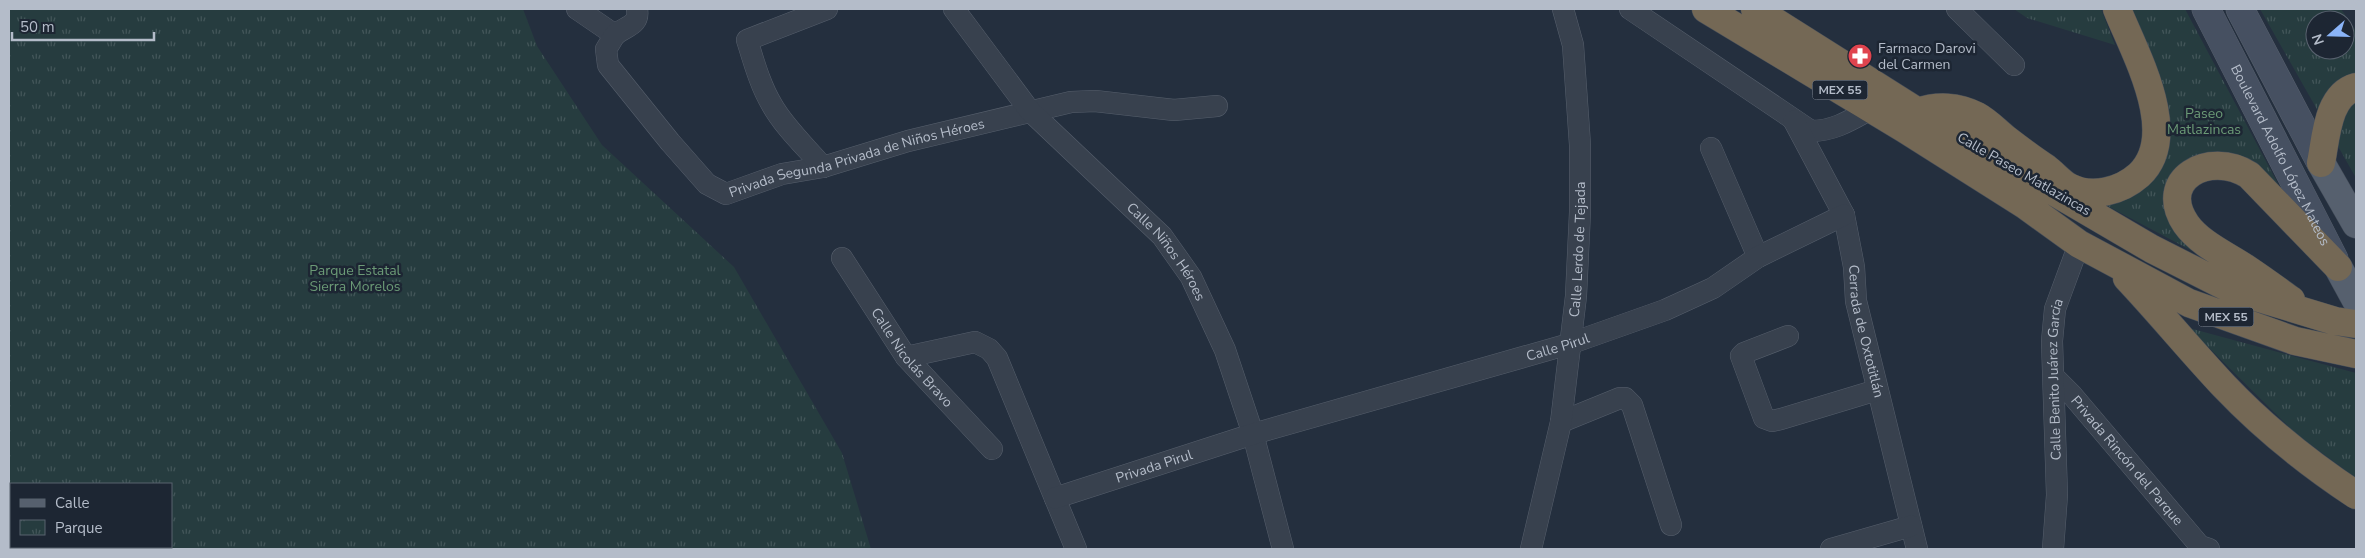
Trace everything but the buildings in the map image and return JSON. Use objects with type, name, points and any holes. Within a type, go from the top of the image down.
[{"type":"highway","name":"Calle Paseo Matlazincas","points":[[1706,9],[2025,205],[2079,244],[2114,264]]},
{"type":"highway","name":"Calle Paseo Matlazincas","points":[[1755,9],[1918,112],[2152,249],[2233,290],[2307,311]]},
{"type":"highway","points":[[1918,112],[1939,108],[1964,111],[1986,122],[2054,174],[2061,182],[2080,192],[2096,193],[2112,190],[2128,183],[2141,173],[2148,163],[2156,142],[2157,116],[2154,103],[2117,9]]},
{"type":"highway","points":[[2321,163],[2329,121],[2335,106],[2343,94],[2356,87]]},
{"type":"highway","points":[[2005,138],[2005,148],[2012,168]]},
{"type":"highway","points":[[2307,311],[2193,232],[2186,223],[2179,205],[2178,196],[2183,182],[2194,170],[2210,165],[2222,165],[2241,170],[2249,175],[2338,267]]},
{"type":"highway","points":[[2114,264],[2224,386],[2277,435],[2333,480],[2356,495]]},
{"type":"highway","name":"MEX 55","points":[[2114,264],[2188,303],[2295,341],[2351,354]]},
{"type":"highway","name":"MEX 55","points":[[2307,311],[2346,323]]},
{"type":"main road","name":"Boulevard Adolfo López Mateos","points":[[2206,9],[2356,300]]},
{"type":"main road","points":[[2240,9],[2321,163],[2356,224]]},
{"type":"street","points":[[577,9],[610,42],[633,24],[637,12]]},
{"type":"street","points":[[823,167],[779,117],[770,103],[760,80],[747,40],[827,9]]},
{"type":"street","name":"Calle Niños Héroes","points":[[954,9],[1030,111],[1162,236],[1191,277],[1225,350],[1253,434],[1283,549]]},
{"type":"street","name":"Calle Lerdo de Tejada","points":[[1531,549],[1561,422],[1576,296],[1580,212],[1580,145],[1573,45],[1563,9]]},
{"type":"street","points":[[1630,9],[1811,131],[1824,131],[1840,126],[1871,109]]},
{"type":"street","points":[[1958,9],[2014,66]]},
{"type":"street","name":"Privada Segunda Privada de Niños Héroes","points":[[610,42],[608,65],[670,142],[707,184],[726,194],[782,174],[823,167],[908,141],[1071,102],[1095,101],[1174,110],[1217,106]]},
{"type":"street","name":"Cerrada de Oxtotitlán","points":[[1794,121],[1844,215],[1854,267],[1856,301],[1917,549]]},
{"type":"street","points":[[1711,148],[1758,257]]},
{"type":"street","name":"Calle Pirul","points":[[1253,434],[1569,344],[1665,310],[1713,288],[1758,257],[1844,215]]},
{"type":"street","name":"Calle Benito Juárez Garcia","points":[[2053,549],[2057,495],[2052,341],[2055,309],[2079,244]]},
{"type":"street","name":"Calle Nicolás Bravo","points":[[842,258],[906,357],[992,449]]},
{"type":"street","points":[[1788,336],[1744,353],[1741,356],[1760,415],[1764,418],[1772,421],[1781,419],[1877,390]]},
{"type":"street","points":[[906,357],[975,342],[989,349],[997,358],[1076,549]]},
{"type":"street","name":"Privada Rincón del Parque","points":[[2054,377],[2072,395],[2201,548]]},
{"type":"street","points":[[1561,422],[1620,398],[1629,401],[1632,405],[1671,525]]},
{"type":"street","name":"Privada Pirul","points":[[1055,498],[1253,434]]},
{"type":"street","points":[[1831,549],[1911,526]]},
{"type":"green space","name":"Parque Estatal Sierra Morelos","points":[[9,9],[523,9],[537,46],[602,145],[734,267],[842,453],[871,549],[9,549]]},
{"type":"green space","points":[[2014,9],[2101,9],[2115,45],[2027,18]]},
{"type":"green space","name":"Paseo Matlazincas","points":[[2129,9],[2185,9],[2285,197],[2256,167],[2169,190],[2247,280],[2100,202],[2157,172]]},
{"type":"green space","points":[[2260,9],[2341,9],[2305,10],[2305,60],[2355,60],[2355,30],[2356,178]]},
{"type":"green space","points":[[2189,328],[2356,373],[2356,478],[2295,433]]},
{"type":"place","name":"Farmaco Darovi del Carmen","points":[[1860,56]]}]
